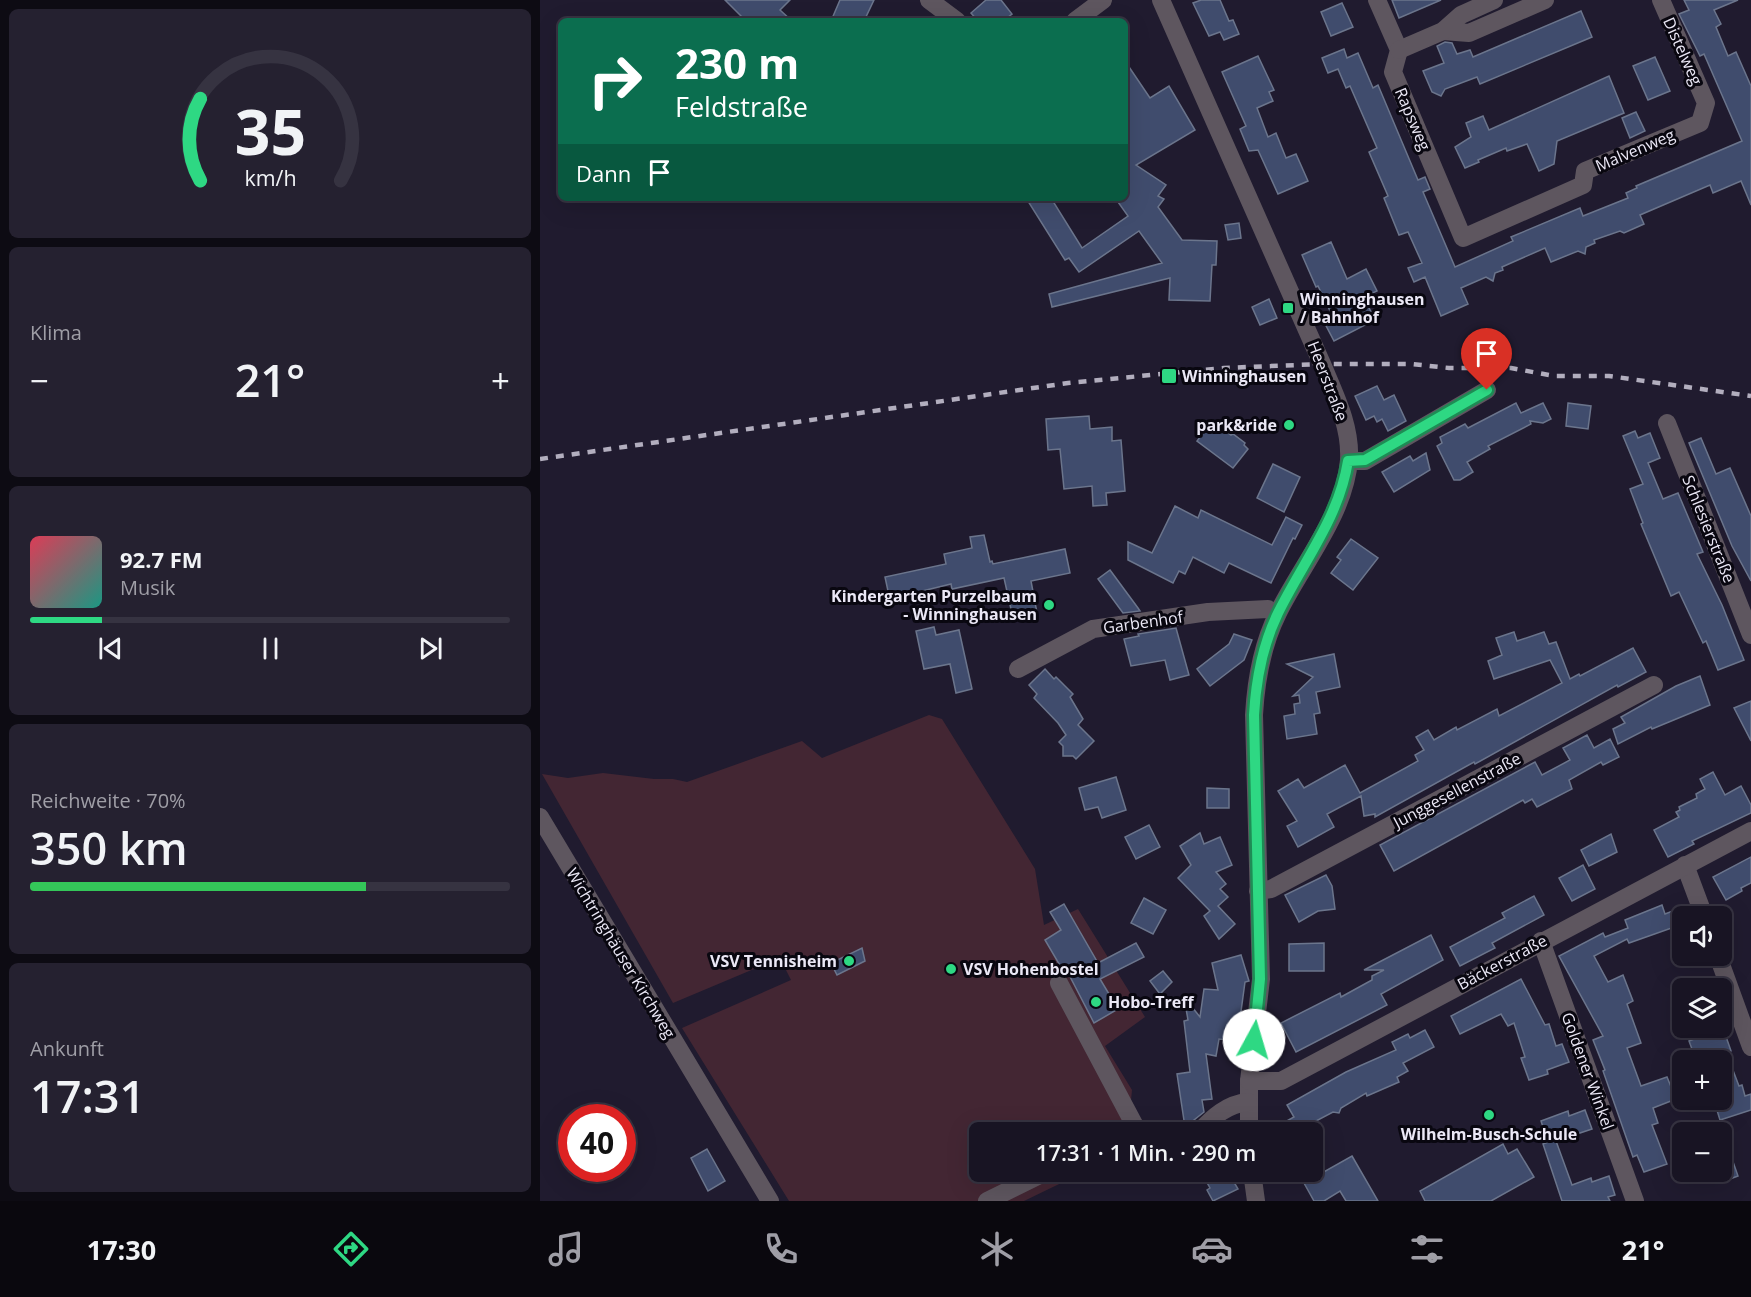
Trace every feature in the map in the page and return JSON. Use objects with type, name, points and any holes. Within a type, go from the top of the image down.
[{"type":"street","points":[[929,0],[953,18]]},
{"type":"street","points":[[1079,18],[1103,0]]},
{"type":"street","name":"Heerstraße","points":[[1161,0],[1328,378],[1343,415],[1348,439],[1345,484],[1332,517],[1277,614],[1264,647],[1256,681],[1254,715],[1260,979],[1248,1102],[1249,1122]]},
{"type":"street","points":[[1377,0],[1399,50],[1443,31],[1461,15],[1494,0]]},
{"type":"street","points":[[1443,31],[1469,33],[1545,0]]},
{"type":"street","name":"Distelweg","points":[[1661,0],[1706,103]]},
{"type":"street","name":"Rapsweg","points":[[1399,50],[1393,72],[1463,238]]},
{"type":"street","name":"Malvenweg","points":[[1463,238],[1583,185],[1585,171],[1700,123],[1706,103]]},
{"type":"street","points":[[1348,461],[1365,460],[1487,390]]},
{"type":"street","name":"Schlesierstraße","points":[[1667,423],[1751,635]]},
{"type":"street","name":"Garbenhof","points":[[1018,669],[1093,629],[1208,612],[1268,609],[1277,614]]},
{"type":"street","name":"Junggesellenstraße","points":[[1258,891],[1270,889],[1654,685]]},
{"type":"street","name":"Wichtringhäuser Kirchweg","points":[[540,817],[770,1201]]},
{"type":"street","name":"Bäckerstraße","points":[[1250,1081],[1281,1081],[1540,941],[1751,831]]},
{"type":"street","points":[[1685,865],[1700,906]]},
{"type":"street","name":"Goldener Winkel","points":[[1540,941],[1635,1201]]},
{"type":"street","points":[[1722,966],[1751,1047]]},
{"type":"street","points":[[1059,983],[1129,1122]]},
{"type":"street","points":[[1209,1122],[1228,1107],[1248,1102]]},
{"type":"street","points":[[987,1201],[1026,1182]]},
{"type":"street","points":[[1253,1182],[1256,1201]]},
{"type":"shaded area","name":"VSV Hohenbostel","points":[[929,715],[942,719],[1035,869],[1044,925],[1078,909],[1145,1017],[1105,1046],[1132,1090],[1129,1122],[969,1122],[969,1182],[1063,1182],[1024,1201],[789,1201],[682,1028],[791,980],[780,958],[673,1003],[542,774],[568,778],[603,773],[687,782],[802,741],[822,758]]},
{"type":"building","points":[[725,0],[790,0],[780,10],[789,18],[743,18]]},
{"type":"building","points":[[840,0],[874,0],[865,18],[832,18]]},
{"type":"building","points":[[986,0],[1001,0],[1012,14],[1007,18],[975,18],[971,13]]},
{"type":"building","points":[[1201,0],[1220,0],[1229,21],[1233,20],[1239,34],[1224,40],[1220,32],[1209,36],[1193,3]]},
{"type":"building","points":[[1392,0],[1441,0],[1399,18]]},
{"type":"building","points":[[1684,0],[1738,0],[1714,10],[1721,24],[1716,27],[1728,56],[1736,52],[1751,86],[1751,205],[1741,181],[1713,193],[1710,185],[1640,215],[1644,224],[1624,233],[1620,231],[1594,240],[1595,243],[1586,247],[1585,254],[1578,251],[1551,262],[1545,248],[1502,267],[1503,270],[1495,273],[1493,281],[1486,277],[1461,288],[1468,304],[1441,316],[1425,277],[1414,282],[1408,268],[1422,263],[1408,232],[1399,235],[1384,198],[1388,196],[1369,152],[1377,148],[1350,86],[1346,88],[1338,69],[1328,73],[1322,58],[1344,49],[1347,58],[1358,53],[1373,88],[1378,85],[1418,180],[1425,177],[1430,189],[1423,192],[1455,267],[1513,241],[1511,237],[1580,208],[1583,216],[1628,198],[1626,193],[1637,188],[1636,186],[1742,141],[1704,54],[1700,56],[1679,14],[1689,10]]},
{"type":"building","points":[[1342,3],[1353,27],[1331,36],[1321,12]]},
{"type":"building","points":[[1581,11],[1592,37],[1480,84],[1477,77],[1445,89],[1441,96],[1432,92],[1423,71],[1444,63],[1437,46],[1445,42],[1452,43],[1457,54],[1470,50],[1473,57]]},
{"type":"building","points":[[1258,56],[1274,90],[1269,92],[1273,101],[1257,108],[1268,137],[1276,133],[1286,158],[1296,154],[1308,181],[1278,194],[1258,150],[1249,151],[1240,129],[1246,126],[1222,72]]},
{"type":"building","points":[[1655,57],[1670,91],[1648,100],[1633,66]]},
{"type":"building","points":[[1128,65],[1150,98],[1169,86],[1195,130],[1136,165],[1166,185],[1158,196],[1164,199],[1158,207],[1182,240],[1217,241],[1216,265],[1212,265],[1210,301],[1169,300],[1170,278],[1052,307],[1049,294],[1162,263],[1139,231],[1079,272],[1069,258],[1065,260],[1028,201],[1053,201],[1082,248],[1128,216],[1118,202],[1128,201]]},
{"type":"building","points":[[1609,76],[1624,113],[1557,141],[1554,164],[1539,171],[1527,144],[1507,151],[1506,148],[1465,168],[1455,147],[1471,137],[1466,123],[1483,116],[1489,130]]},
{"type":"building","points":[[1636,112],[1645,131],[1630,138],[1622,118]]},
{"type":"building","points":[[1239,223],[1241,238],[1228,240],[1225,225]]},
{"type":"building","points":[[1331,242],[1347,279],[1366,269],[1377,291],[1364,297],[1371,312],[1367,314],[1371,322],[1334,341],[1322,318],[1331,313],[1302,255]]},
{"type":"building","points":[[1269,299],[1277,318],[1260,325],[1252,307]]},
{"type":"building","points":[[1377,386],[1384,400],[1394,395],[1406,421],[1388,431],[1382,419],[1377,422],[1374,416],[1366,420],[1355,396]]},
{"type":"building","points":[[1516,403],[1521,413],[1543,403],[1551,419],[1543,423],[1530,421],[1531,424],[1488,446],[1490,449],[1467,462],[1473,472],[1460,480],[1454,480],[1437,446],[1442,443],[1440,437],[1465,424],[1468,428]]},
{"type":"building","points":[[1568,403],[1591,406],[1588,429],[1566,426]]},
{"type":"building","points":[[1089,416],[1090,429],[1112,427],[1112,441],[1121,440],[1125,491],[1106,493],[1107,505],[1093,506],[1092,486],[1064,489],[1060,449],[1048,450],[1046,419]]},
{"type":"building","points":[[1212,421],[1245,443],[1248,449],[1233,468],[1197,441]]},
{"type":"building","points":[[1635,431],[1638,438],[1650,433],[1660,458],[1648,463],[1663,499],[1678,493],[1703,552],[1697,554],[1722,605],[1744,660],[1718,670],[1706,641],[1703,643],[1679,592],[1671,596],[1641,524],[1643,523],[1630,489],[1643,484],[1623,436]]},
{"type":"building","points":[[1701,438],[1716,474],[1730,468],[1751,516],[1751,581],[1732,546],[1689,443]]},
{"type":"building","points":[[1426,453],[1430,470],[1394,492],[1382,472],[1410,456],[1413,461]]},
{"type":"building","points":[[1273,464],[1300,477],[1284,512],[1257,498]]},
{"type":"building","points":[[1175,506],[1198,518],[1201,510],[1272,545],[1286,517],[1302,525],[1295,539],[1293,538],[1271,583],[1229,563],[1224,573],[1193,557],[1185,574],[1179,571],[1173,583],[1128,560],[1128,542],[1152,553]]},
{"type":"building","points":[[984,535],[990,562],[992,561],[993,564],[1065,549],[1070,573],[1031,581],[1037,613],[1013,618],[1004,578],[952,589],[951,584],[914,593],[915,600],[891,605],[885,577],[946,564],[944,554],[972,548],[970,537]]},
{"type":"building","points":[[1351,539],[1378,558],[1353,590],[1331,573],[1341,560],[1337,557]]},
{"type":"building","points":[[1110,570],[1140,611],[1123,613],[1098,579]]},
{"type":"building","points":[[934,627],[936,635],[959,630],[972,689],[956,693],[950,664],[924,669],[916,631]]},
{"type":"building","points":[[1176,628],[1189,675],[1170,680],[1165,660],[1131,666],[1124,639],[1139,636],[1138,634]]},
{"type":"building","points":[[1514,632],[1517,641],[1544,632],[1549,644],[1556,642],[1570,679],[1633,648],[1646,672],[1618,687],[1617,685],[1375,817],[1375,814],[1364,816],[1361,796],[1327,814],[1334,827],[1298,847],[1287,826],[1297,821],[1278,791],[1298,779],[1304,788],[1345,765],[1360,793],[1418,761],[1415,755],[1424,750],[1416,737],[1428,730],[1434,740],[1456,727],[1457,730],[1497,709],[1499,716],[1562,683],[1550,660],[1494,679],[1488,661],[1502,655],[1496,638]]},
{"type":"building","points":[[1234,634],[1252,640],[1244,660],[1210,686],[1197,669],[1229,644]]},
{"type":"building","points":[[1334,654],[1340,687],[1316,692],[1320,713],[1314,714],[1317,734],[1287,739],[1284,716],[1295,714],[1294,704],[1300,703],[1299,695],[1293,696],[1313,677],[1287,664]]},
{"type":"building","points":[[1045,669],[1073,694],[1070,697],[1083,719],[1078,725],[1094,741],[1076,759],[1073,756],[1063,756],[1063,746],[1059,742],[1066,735],[1034,698],[1037,694],[1029,685]]},
{"type":"building","points":[[1700,676],[1710,705],[1652,729],[1651,727],[1618,744],[1613,729],[1625,723],[1621,717],[1676,686]]},
{"type":"building","points":[[1751,701],[1751,741],[1734,708]]},
{"type":"building","points":[[1587,735],[1594,748],[1610,739],[1619,757],[1603,765],[1601,762],[1569,780],[1572,789],[1537,807],[1532,799],[1525,803],[1523,800],[1394,871],[1380,845],[1535,762],[1542,775],[1570,760],[1563,748]]},
{"type":"building","points":[[1713,772],[1725,795],[1741,786],[1751,805],[1751,813],[1692,841],[1694,844],[1668,857],[1654,830],[1679,817],[1676,812],[1680,810],[1679,807],[1697,798],[1696,794],[1705,789],[1700,779]]},
{"type":"building","points":[[1116,777],[1126,810],[1102,818],[1098,807],[1085,810],[1079,788]]},
{"type":"building","points":[[1207,788],[1229,789],[1229,808],[1207,808]]},
{"type":"building","points":[[1149,825],[1160,847],[1136,859],[1125,837]]},
{"type":"building","points":[[1200,833],[1204,844],[1220,837],[1232,865],[1216,872],[1226,884],[1220,889],[1228,897],[1218,906],[1235,924],[1219,939],[1204,916],[1210,911],[1178,878],[1191,865],[1180,846]]},
{"type":"building","points":[[1611,834],[1617,852],[1589,866],[1581,850]]},
{"type":"building","points":[[1751,857],[1751,883],[1726,900],[1713,877]]},
{"type":"building","points":[[1583,865],[1595,889],[1572,901],[1559,878]]},
{"type":"building","points":[[1326,875],[1332,886],[1335,909],[1318,911],[1299,922],[1285,895]]},
{"type":"building","points":[[1534,896],[1544,915],[1492,943],[1495,948],[1460,966],[1450,947],[1505,918],[1502,913]]},
{"type":"building","points":[[1144,898],[1166,910],[1153,934],[1131,923]]},
{"type":"building","points":[[1064,904],[1098,963],[1136,943],[1144,957],[1100,979],[1118,1009],[1094,1023],[1065,967],[1062,969],[1045,940],[1061,930],[1050,912]]},
{"type":"building","points":[[1662,905],[1665,914],[1672,911],[1672,928],[1629,943],[1627,939],[1594,956],[1608,982],[1623,975],[1633,1001],[1627,1004],[1641,1043],[1627,1048],[1641,1086],[1667,1077],[1672,1089],[1672,1101],[1653,1108],[1658,1123],[1652,1125],[1667,1164],[1644,1172],[1637,1155],[1633,1157],[1593,1040],[1603,1036],[1559,956],[1603,933],[1605,937],[1628,928],[1625,920]]},
{"type":"building","points":[[1431,935],[1443,960],[1381,994],[1387,1005],[1296,1052],[1281,1023],[1340,993],[1341,997],[1372,980],[1372,976],[1384,970],[1364,970]]},
{"type":"building","points":[[1324,943],[1324,971],[1289,971],[1289,944]]},
{"type":"building","name":"VSV Tennisheim","points":[[862,948],[865,961],[837,975],[831,963]]},
{"type":"building","points":[[1241,955],[1249,981],[1245,982],[1237,1041],[1219,1039],[1216,1056],[1206,1054],[1212,1099],[1202,1100],[1204,1112],[1191,1122],[1184,1122],[1177,1074],[1190,1072],[1184,1021],[1188,1020],[1184,997],[1200,1017],[1204,989],[1218,990],[1212,963]]},
{"type":"building","points":[[1163,971],[1172,982],[1160,994],[1150,981]]},
{"type":"building","points":[[1521,979],[1545,1025],[1549,1024],[1556,1046],[1562,1044],[1569,1062],[1547,1070],[1548,1074],[1529,1080],[1521,1058],[1525,1057],[1514,1023],[1508,1026],[1501,1014],[1460,1034],[1451,1016]]},
{"type":"building","points":[[1425,1030],[1434,1047],[1403,1063],[1408,1071],[1397,1077],[1399,1082],[1367,1096],[1366,1093],[1341,1108],[1339,1113],[1333,1112],[1314,1122],[1285,1122],[1294,1117],[1287,1105],[1346,1072],[1396,1050],[1392,1042],[1408,1034],[1410,1038]]},
{"type":"building","points":[[1697,1038],[1726,1038],[1731,1050],[1692,1050],[1689,1041]]},
{"type":"building","points":[[1732,1068],[1739,1086],[1742,1085],[1745,1096],[1751,1094],[1751,1110],[1720,1120],[1717,1110],[1732,1110]]},
{"type":"building","points":[[1585,1110],[1592,1129],[1556,1141],[1572,1185],[1591,1178],[1592,1182],[1609,1176],[1615,1195],[1608,1197],[1610,1201],[1562,1201],[1543,1144],[1548,1142],[1541,1121],[1568,1111],[1569,1116]]},
{"type":"building","points":[[1503,1144],[1508,1154],[1517,1149],[1534,1177],[1491,1201],[1425,1201],[1420,1191]]},
{"type":"building","points":[[707,1149],[725,1181],[708,1191],[691,1158]]},
{"type":"building","points":[[1352,1156],[1378,1201],[1346,1201],[1340,1191],[1324,1201],[1314,1201],[1304,1183],[1323,1182],[1323,1172]]},
{"type":"building","points":[[1732,1159],[1738,1176],[1732,1178]]},
{"type":"building","points":[[1207,1182],[1234,1182],[1238,1189],[1213,1201],[1207,1190],[1210,1188]]},
{"type":"railway","points":[[540,459],[1068,383],[1224,368],[1322,364],[1412,364],[1449,368],[1511,368],[1554,376],[1609,376],[1751,396]]},
{"type":"place","name":"Winninghausen / Bahnhof","points":[[1288,308]]},
{"type":"place","name":"Winninghausen","points":[[1169,376]]},
{"type":"place","name":"park&ride","points":[[1289,425]]},
{"type":"place","name":"Kindergarten Purzelbaum - Winninghausen","points":[[1049,605]]},
{"type":"place","name":"VSV Tennisheim","points":[[849,961]]},
{"type":"place","name":"VSV Hohenbostel","points":[[951,969]]},
{"type":"place","name":"Hobo-Treff","points":[[1096,1002]]},
{"type":"place","name":"Wilhelm-Busch-Schule","points":[[1489,1115]]},
{"type":"route","points":[[1254,1040],[1260,979],[1254,715],[1256,681],[1264,647],[1277,614],[1332,517],[1345,484],[1348,461],[1365,460],[1487,390]]}]
